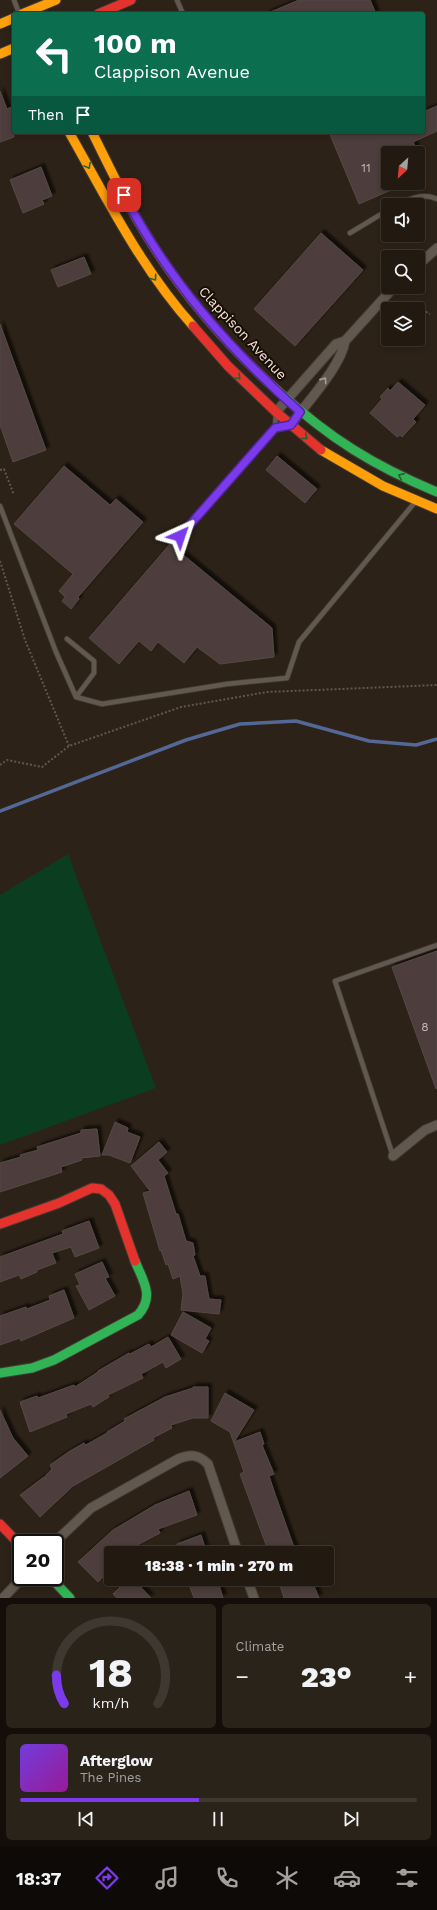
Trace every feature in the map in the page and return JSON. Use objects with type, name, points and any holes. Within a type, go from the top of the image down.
[{"type":"main road","points":[[25,12],[56,0]]},
{"type":"main road","points":[[103,12],[130,0]]},
{"type":"main road","points":[[0,24],[12,19]]},
{"type":"main road","points":[[0,54],[12,49]]},
{"type":"main road","points":[[70,134],[134,249],[165,293],[211,349],[276,412],[317,447],[383,486],[437,509]]},
{"type":"main road","name":"Clappison Avenue","points":[[93,134],[138,222],[183,289],[213,325],[300,412],[358,454],[383,468],[437,492]]},
{"type":"main road","points":[[0,1224],[59,1203],[92,1188],[101,1189],[109,1195],[115,1204],[148,1296],[145,1307],[138,1315],[62,1356],[43,1365],[25,1370],[0,1373]]},
{"type":"main road","points":[[0,1524],[12,1537]]},
{"type":"main road","points":[[59,1586],[70,1598]]},
{"type":"street","points":[[425,259],[437,248]]},
{"type":"street","points":[[276,412],[336,344],[345,341],[388,294]]},
{"type":"street","points":[[291,425],[344,350],[345,341]]},
{"type":"street","points":[[393,1156],[425,1130],[437,1125]]},
{"type":"street","points":[[63,1534],[80,1516],[101,1501],[178,1459],[191,1455],[202,1459],[208,1464],[236,1546]]},
{"type":"street","points":[[4,1598],[15,1586]]},
{"type":"street","points":[[250,1586],[254,1598]]},
{"type":"lane","points":[[14,0],[19,12]]},
{"type":"lane","points":[[177,0],[182,12]]},
{"type":"lane","points":[[411,198],[430,196],[437,199]]},
{"type":"lane","points":[[350,233],[381,214]]},
{"type":"lane","points":[[180,536],[275,428],[276,412]]},
{"type":"lane","points":[[275,428],[291,425]]},
{"type":"lane","points":[[76,697],[102,704],[227,684],[287,678],[299,642],[417,500]]},
{"type":"lane","points":[[0,506],[56,652],[76,697]]},
{"type":"lane","points":[[67,639],[94,661],[94,673],[76,697]]},
{"type":"lane","points":[[393,1156],[335,981],[437,944]]},
{"type":"path","points":[[381,301],[393,306],[412,304],[430,314]]},
{"type":"path","points":[[0,470],[4,469],[14,494]]},
{"type":"path","points":[[0,561],[25,640],[69,746]]},
{"type":"path","points":[[0,765],[6,760],[42,767],[69,746],[181,707],[267,692],[437,684]]},
{"type":"green space","points":[[68,854],[156,1088],[0,1145],[0,895]]},
{"type":"building","points":[[299,0],[370,0],[375,12],[271,12]]},
{"type":"building","points":[[0,91],[7,109],[12,107],[12,134],[14,134],[14,137],[0,142]]},
{"type":"building","points":[[437,106],[437,131],[413,142],[415,146],[381,146],[381,190],[391,190],[359,204],[330,134],[425,134],[425,111]]},
{"type":"building","points":[[41,167],[52,196],[42,200],[44,204],[23,213],[10,180]]},
{"type":"building","points":[[321,233],[363,270],[295,346],[254,309]]},
{"type":"building","points":[[84,257],[91,274],[58,287],[51,270]]},
{"type":"building","points":[[0,324],[46,450],[13,462],[0,425]]},
{"type":"building","points":[[398,382],[425,405],[413,419],[416,422],[402,437],[400,435],[397,437],[370,413],[382,399],[380,397],[388,388],[390,391]]},
{"type":"building","points":[[277,456],[317,489],[305,503],[266,470]]},
{"type":"building","points":[[64,466],[110,505],[116,499],[143,522],[78,597],[79,599],[71,609],[62,601],[65,597],[59,591],[73,574],[14,524]]},
{"type":"building","points":[[170,544],[272,628],[274,657],[220,664],[197,647],[184,663],[158,642],[151,651],[139,641],[119,664],[89,638]]},
{"type":"building","points":[[437,951],[437,1088],[436,1089],[392,967]]},
{"type":"building","points":[[115,1122],[128,1128],[127,1132],[140,1137],[130,1163],[109,1155],[102,1155]]},
{"type":"building","points":[[97,1129],[100,1156],[81,1158],[82,1160],[61,1167],[62,1172],[0,1192],[0,1163],[38,1150],[37,1147],[81,1133],[81,1130]]},
{"type":"building","points":[[159,1142],[167,1152],[158,1160],[168,1173],[164,1176],[176,1214],[178,1214],[186,1241],[193,1243],[195,1255],[193,1256],[200,1276],[205,1276],[209,1299],[221,1300],[219,1314],[181,1310],[183,1294],[180,1276],[173,1279],[168,1264],[166,1265],[161,1250],[160,1251],[143,1193],[150,1191],[131,1166]]},
{"type":"building","points":[[89,1221],[99,1248],[75,1257],[71,1247],[52,1253],[56,1263],[37,1270],[37,1272],[21,1279],[19,1275],[0,1282],[0,1257],[63,1234],[62,1231]]},
{"type":"building","points":[[102,1262],[109,1277],[105,1278],[115,1296],[89,1310],[76,1286],[80,1285],[75,1274]]},
{"type":"building","points":[[64,1290],[74,1318],[21,1341],[20,1338],[0,1345],[0,1316],[26,1307],[27,1309],[50,1300],[49,1296]]},
{"type":"building","points":[[183,1312],[211,1328],[205,1339],[209,1341],[202,1353],[171,1335]]},
{"type":"building","points":[[168,1337],[181,1359],[166,1368],[163,1362],[141,1374],[143,1378],[108,1395],[109,1397],[93,1407],[91,1404],[66,1414],[67,1417],[30,1432],[20,1402],[37,1396],[38,1398],[74,1385],[75,1387],[98,1371],[129,1353],[130,1354],[149,1344],[151,1347]]},
{"type":"building","points":[[193,1387],[208,1387],[208,1418],[193,1418],[171,1425],[172,1428],[153,1438],[154,1440],[73,1486],[40,1517],[20,1495],[44,1477],[46,1480],[45,1476],[52,1469],[50,1465],[70,1451],[84,1443],[86,1445],[125,1421],[124,1419],[165,1397]]},
{"type":"building","points":[[225,1393],[254,1410],[234,1442],[260,1432],[264,1444],[262,1445],[274,1474],[269,1476],[294,1546],[266,1546],[240,1474],[244,1472],[230,1432],[211,1421]]},
{"type":"building","points":[[0,1410],[13,1438],[28,1456],[0,1478]]},
{"type":"building","points":[[189,1491],[197,1515],[158,1529],[160,1533],[135,1546],[104,1546],[104,1576],[98,1582],[78,1562],[113,1530],[155,1505]]},
{"type":"building","points":[[201,1535],[204,1546],[178,1546],[177,1544]]},
{"type":"building","points":[[121,1586],[140,1586],[151,1598],[117,1598],[113,1594]]},
{"type":"building","points":[[190,1586],[219,1586],[223,1598],[194,1598]]},
{"type":"building","points":[[280,1586],[314,1586],[319,1598],[284,1598]]},
{"type":"waterway","points":[[0,811],[186,740],[240,724],[296,721],[369,741],[416,745],[437,739]]},
{"type":"traffic: fast","points":[[279,392],[316,423],[353,450],[393,472],[437,492]]},
{"type":"traffic: fast","points":[[0,1373],[32,1368],[54,1360],[138,1315],[143,1308],[147,1295],[144,1282],[135,1261]]},
{"type":"traffic: fast","points":[[59,1586],[70,1598]]},
{"type":"traffic: slow","points":[[27,12],[56,0]]},
{"type":"traffic: slow","points":[[0,24],[12,19]]},
{"type":"traffic: slow","points":[[0,54],[12,49]]},
{"type":"traffic: slow","points":[[70,134],[111,208],[141,257],[174,304],[193,326]]},
{"type":"traffic: slow","points":[[93,134],[132,210],[152,245],[168,268],[184,290],[220,333],[239,354],[279,392]]},
{"type":"traffic: slow","points":[[321,450],[383,486],[437,509]]},
{"type":"traffic: jam","points":[[103,12],[131,0]]},
{"type":"traffic: jam","points":[[193,326],[228,366],[276,412],[321,450]]},
{"type":"traffic: jam","points":[[0,1224],[59,1203],[92,1188],[101,1189],[109,1195],[115,1204],[135,1261]]},
{"type":"traffic: jam","points":[[0,1524],[12,1537]]},
{"type":"route","points":[[124,195],[138,222],[183,289],[213,325],[300,412],[291,425],[275,428],[180,536]]}]
